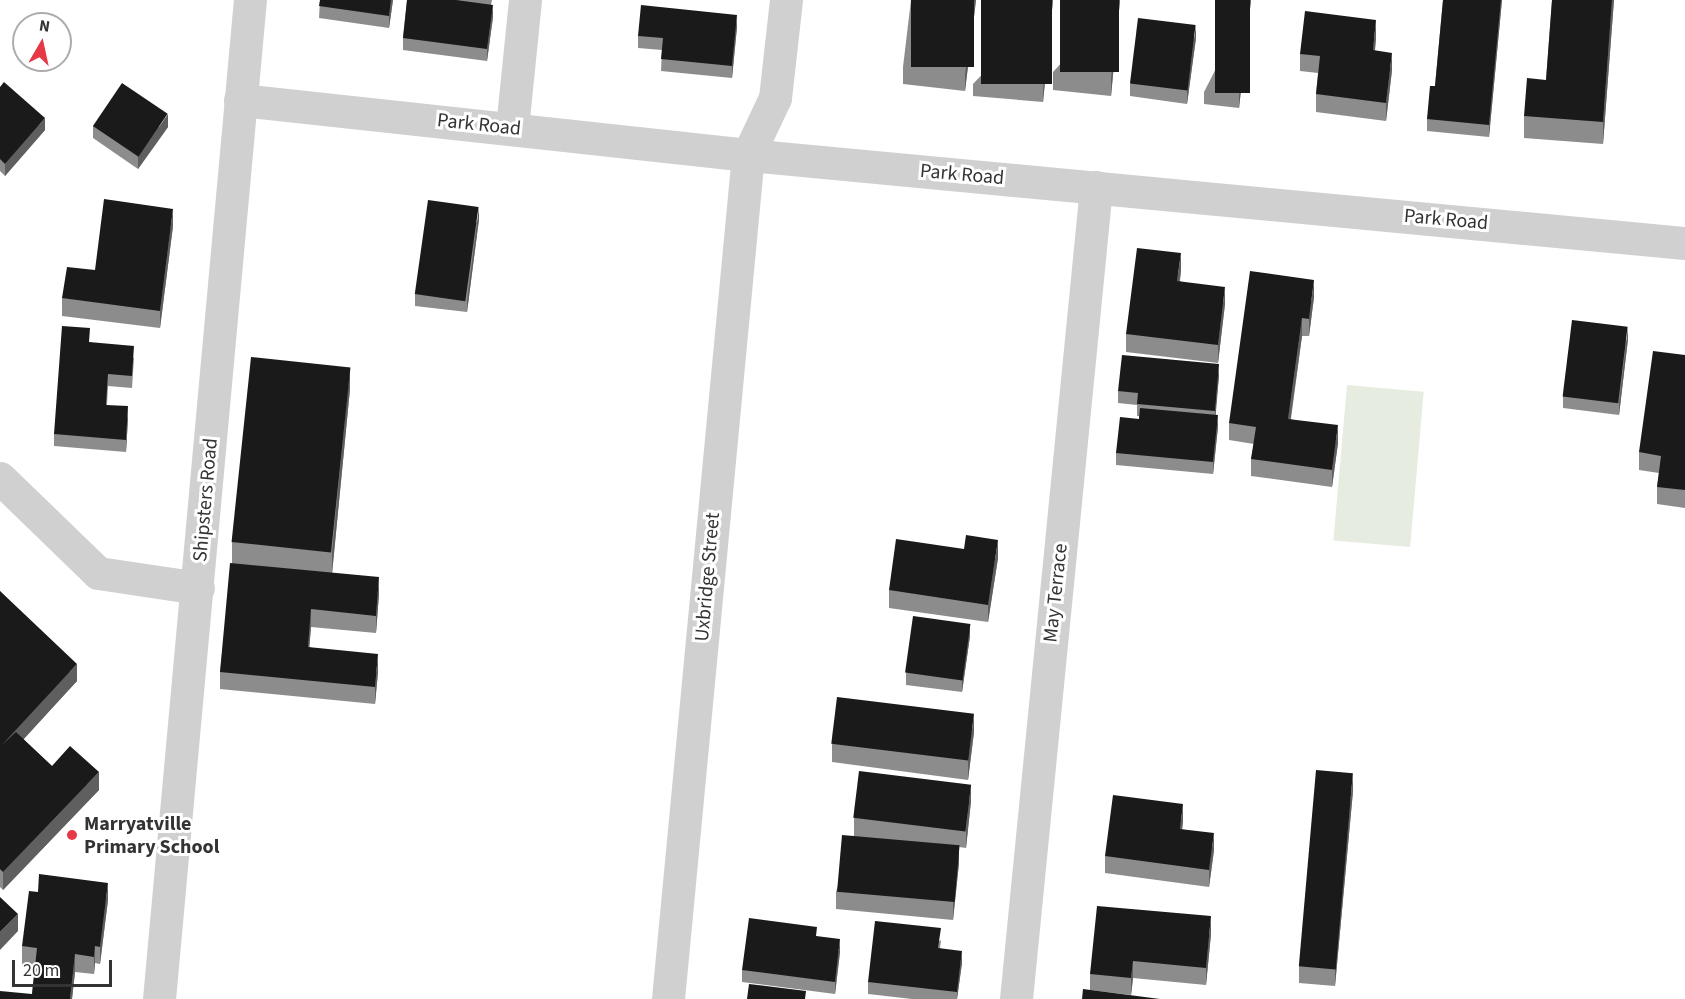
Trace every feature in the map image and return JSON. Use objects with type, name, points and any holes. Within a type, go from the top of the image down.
[{"type":"street","name":"Shipsters Road","points":[[159,999],[250,0]]},
{"type":"street","points":[[512,128],[525,0]]},
{"type":"street","name":"Uxbridge Street","points":[[668,999],[748,155],[775,98],[786,0]]},
{"type":"street","name":"Park Road","points":[[240,100],[748,155],[1685,243]]},
{"type":"street","name":"May Terrace","points":[[1016,999],[1096,187]]},
{"type":"street","points":[[0,478],[98,573],[198,588]]},
{"type":"shaded area","points":[[1347,385],[1424,392],[1410,547],[1333,540]]},
{"type":"building","points":[[320,0],[391,0],[389,16],[319,6]]},
{"type":"building","points":[[407,0],[456,0],[493,5],[487,49],[403,38]]},
{"type":"building","points":[[911,0],[974,0],[974,67],[911,67]]},
{"type":"building","points":[[981,0],[1052,0],[1052,84],[981,84]]},
{"type":"building","points":[[1060,0],[1119,0],[1119,72],[1060,72]]},
{"type":"building","points":[[1215,0],[1250,0],[1250,93],[1215,93]]},
{"type":"building","points":[[1443,0],[1501,0],[1489,125],[1427,119],[1430,86],[1435,86]]},
{"type":"building","points":[[1552,0],[1612,0],[1603,122],[1524,116],[1527,78],[1546,80]]},
{"type":"building","points":[[641,5],[737,15],[732,66],[661,59],[663,38],[638,36]]},
{"type":"building","points":[[1305,11],[1376,20],[1373,50],[1392,53],[1386,103],[1316,94],[1320,56],[1300,54]]},
{"type":"building","points":[[1138,18],[1196,25],[1188,91],[1130,84]]},
{"type":"building","points":[[4,82],[45,118],[5,164],[0,159],[0,87]]},
{"type":"building","points":[[122,83],[168,114],[139,157],[93,126]]},
{"type":"building","points":[[104,199],[173,209],[160,311],[62,298],[67,267],[95,270]]},
{"type":"building","points":[[428,200],[479,207],[465,301],[415,294]]},
{"type":"building","points":[[1137,248],[1181,253],[1177,281],[1225,287],[1218,345],[1126,334]]},
{"type":"building","points":[[1250,271],[1314,280],[1309,319],[1302,318],[1288,419],[1338,425],[1332,470],[1251,459],[1256,427],[1229,423]]},
{"type":"building","points":[[1572,320],[1628,327],[1618,403],[1563,396]]},
{"type":"building","points":[[62,326],[90,328],[89,342],[134,346],[132,376],[108,374],[106,405],[128,406],[126,440],[54,434]]},
{"type":"building","points":[[1653,351],[1685,355],[1685,490],[1657,487],[1661,456],[1639,452]]},
{"type":"building","points":[[1122,355],[1219,364],[1215,411],[1137,404],[1138,393],[1118,391]]},
{"type":"building","points":[[251,357],[350,367],[331,552],[232,542]]},
{"type":"building","points":[[1140,408],[1218,415],[1213,462],[1116,453],[1120,417],[1139,419]]},
{"type":"building","points":[[966,535],[998,540],[988,605],[889,590],[896,539],[964,549]]},
{"type":"building","points":[[230,563],[379,577],[376,616],[311,609],[308,647],[378,654],[375,687],[220,672]]},
{"type":"building","points":[[0,591],[77,664],[2,745],[16,732],[52,766],[70,746],[99,772],[3,872],[0,869]]},
{"type":"building","points":[[913,616],[970,624],[963,681],[905,672]]},
{"type":"building","points":[[837,697],[974,714],[968,760],[831,744]]},
{"type":"building","points":[[1316,770],[1353,773],[1336,969],[1299,966]]},
{"type":"building","points":[[859,771],[971,785],[965,831],[853,818]]},
{"type":"building","points":[[1113,795],[1183,804],[1180,829],[1214,833],[1209,870],[1105,856]]},
{"type":"building","points":[[842,835],[960,845],[955,902],[837,892]]},
{"type":"building","points":[[39,874],[108,883],[100,947],[95,946],[94,957],[75,954],[70,999],[0,999],[0,991],[32,994],[37,948],[22,946],[29,891],[38,892]]},
{"type":"building","points":[[0,897],[18,914],[0,932]]},
{"type":"building","points":[[1097,906],[1211,916],[1206,968],[1133,961],[1131,978],[1090,974]]},
{"type":"building","points":[[749,918],[817,927],[816,936],[840,939],[835,982],[742,970]]},
{"type":"building","points":[[875,921],[941,928],[938,948],[962,951],[957,992],[868,982]]},
{"type":"building","points":[[749,984],[806,991],[805,999],[747,999]]},
{"type":"building","points":[[1083,989],[1160,999],[1082,999]]},
{"type":"place","name":"Marryatville Primary School","points":[[72,835]]}]
